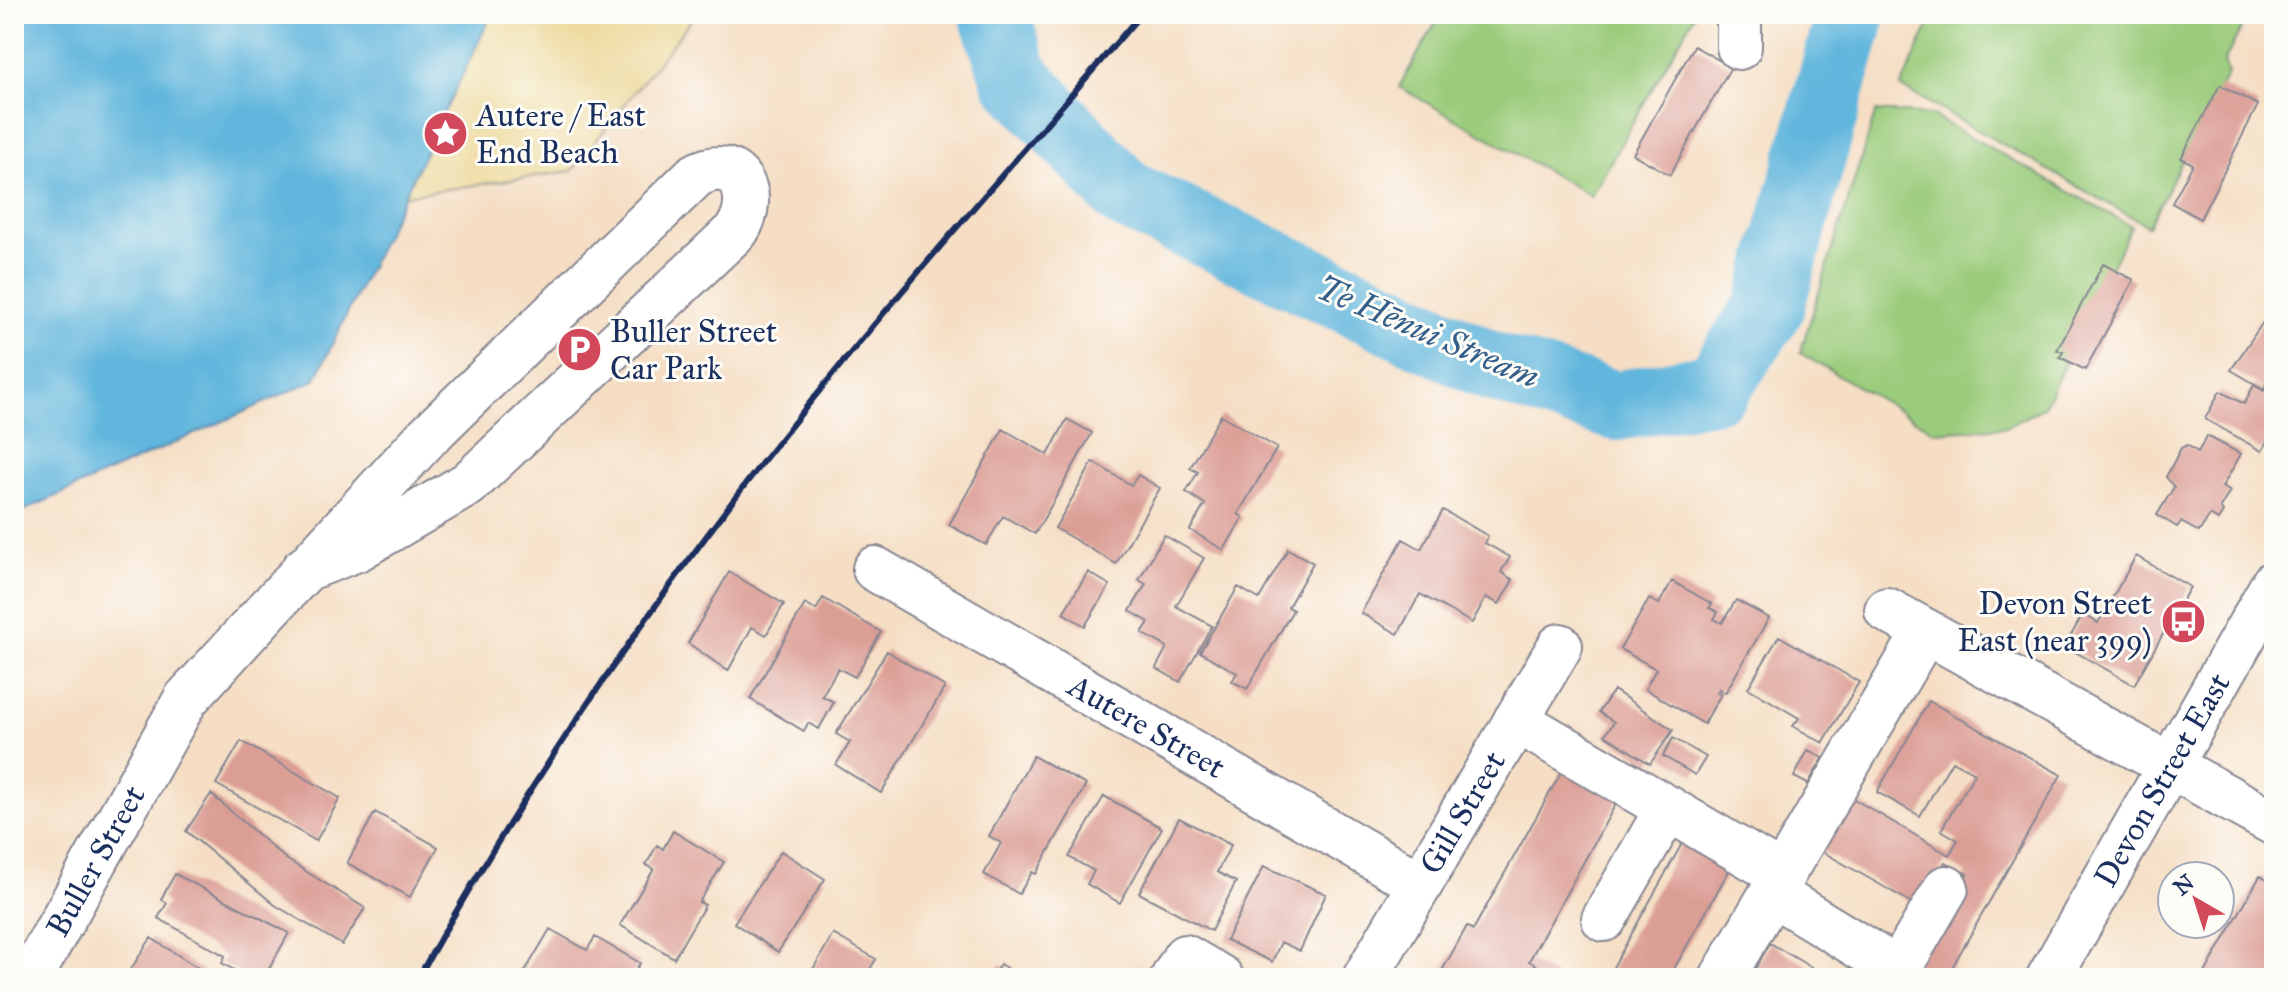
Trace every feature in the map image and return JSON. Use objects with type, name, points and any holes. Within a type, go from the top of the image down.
[{"type":"street","name":"Buller Street","points":[[30,978],[186,699],[303,570],[427,437],[695,176],[708,168],[724,169],[736,175],[745,185],[746,215],[737,230],[468,484],[357,549],[303,570]]},
{"type":"street","name":"Autere Street","points":[[875,569],[1420,884]]},
{"type":"street","name":"Devon Street East","points":[[2049,978],[2274,583]]},
{"type":"street","points":[[1887,610],[2274,823]]},
{"type":"street","points":[[1722,978],[1925,632]]},
{"type":"street","name":"Gill Street","points":[[1365,978],[1560,646]]},
{"type":"street","points":[[1516,720],[1668,808],[1898,970],[1946,888]]},
{"type":"street","points":[[1604,919],[1668,808]]},
{"type":"street","points":[[1173,978],[1185,957],[1221,978]]},
{"type":"green space","points":[[1441,14],[1695,14],[1591,196],[1399,87]]},
{"type":"green space","points":[[1934,14],[2249,14],[2224,62],[2228,74],[2148,226],[1901,87]]},
{"type":"green space","points":[[1876,111],[1931,115],[2131,226],[2044,407],[2006,427],[1936,432],[1800,353]]},
{"type":"sand","name":"Autere / East End Beach","points":[[214,14],[696,14],[572,171],[380,199]]},
{"type":"water","points":[[14,14],[492,14],[315,380],[14,515]]},
{"type":"building","points":[[1694,46],[1731,67],[1670,175],[1633,154]]},
{"type":"building","points":[[2220,85],[2258,105],[2200,219],[2172,203],[2193,164],[2181,158]]},
{"type":"building","points":[[2103,264],[2134,280],[2085,370],[2060,357],[2063,352],[2057,350]]},
{"type":"building","points":[[2269,313],[2274,316],[2274,370],[2264,389],[2231,370]]},
{"type":"building","points":[[2254,385],[2264,391],[2268,386],[2274,389],[2274,428],[2262,451],[2205,419],[2220,391],[2244,404]]},
{"type":"building","points":[[1221,415],[1277,448],[1238,514],[1243,517],[1224,550],[1190,530],[1205,504],[1186,492],[1198,472],[1190,468]]},
{"type":"building","points":[[1067,419],[1092,433],[1035,534],[1003,516],[986,545],[949,525],[1003,429],[1048,455]]},
{"type":"building","points":[[2207,436],[2241,454],[2222,487],[2230,491],[2220,508],[2223,512],[2218,520],[2210,515],[2199,532],[2181,522],[2177,527],[2157,515],[2174,487],[2166,477],[2181,448],[2187,445],[2198,452]]},
{"type":"building","points":[[1093,462],[1131,485],[1138,475],[1160,488],[1116,564],[1055,528]]},
{"type":"building","points":[[1443,510],[1488,536],[1485,543],[1510,557],[1501,572],[1513,580],[1499,604],[1486,597],[1472,623],[1420,594],[1398,634],[1361,613],[1403,539],[1421,549]]},
{"type":"building","points":[[1164,535],[1204,558],[1176,606],[1212,626],[1180,682],[1156,668],[1167,647],[1142,633],[1149,622],[1130,611],[1146,584],[1139,580]]},
{"type":"building","points":[[1288,549],[1313,563],[1288,607],[1293,610],[1247,689],[1232,681],[1237,673],[1200,652],[1238,587],[1259,599]]},
{"type":"building","points":[[2136,556],[2190,587],[2134,685],[2065,646],[2083,614],[2098,623]]},
{"type":"building","points":[[729,572],[784,604],[766,635],[752,627],[728,671],[688,643]]},
{"type":"building","points":[[1088,572],[1110,585],[1085,626],[1063,613]]},
{"type":"building","points":[[1672,581],[1712,604],[1709,608],[1718,612],[1714,619],[1722,623],[1736,600],[1769,618],[1725,693],[1719,689],[1717,693],[1721,694],[1704,724],[1645,689],[1656,669],[1620,649],[1649,599],[1659,604]]},
{"type":"building","points":[[823,598],[881,632],[855,677],[838,668],[822,696],[834,702],[819,729],[808,723],[804,731],[750,699],[805,604],[816,610]]},
{"type":"building","points":[[1779,636],[1859,682],[1823,743],[1793,726],[1799,718],[1748,688]]},
{"type":"building","points":[[887,651],[945,687],[881,793],[836,765],[850,742],[836,734]]},
{"type":"building","points":[[1614,690],[1673,730],[1650,764],[1605,735],[1614,722],[1599,712]]},
{"type":"building","points":[[1929,701],[2061,775],[1946,978],[1908,978],[1967,874],[1945,862],[1919,907],[1816,848],[1847,795],[1949,855],[1958,840],[1941,830],[1975,773],[1952,761],[1920,816],[1877,792]]},
{"type":"building","points":[[1673,738],[1706,757],[1695,775],[1663,756]]},
{"type":"building","points":[[241,741],[340,798],[316,841],[216,784]]},
{"type":"building","points":[[1808,750],[1823,758],[1808,784],[1794,777]]},
{"type":"building","points":[[1033,756],[1086,785],[1036,874],[1032,872],[1019,894],[984,874],[1001,843],[989,836]]},
{"type":"building","points":[[1568,760],[1623,791],[1529,961],[1558,978],[1438,978],[1467,926],[1473,930]]},
{"type":"building","points":[[211,794],[286,859],[365,908],[342,945],[275,905],[186,831]]},
{"type":"building","points":[[1104,796],[1162,828],[1120,903],[1087,884],[1094,871],[1069,857]]},
{"type":"building","points":[[375,812],[438,847],[410,897],[347,863]]},
{"type":"building","points":[[1179,818],[1231,845],[1217,872],[1236,882],[1211,931],[1139,893]]},
{"type":"building","points":[[673,831],[724,862],[699,902],[705,905],[674,958],[620,925],[654,869],[646,865],[657,845],[663,849]]},
{"type":"building","points":[[1689,831],[1736,858],[1669,978],[1607,978]]},
{"type":"building","points":[[781,851],[825,879],[778,952],[734,923]]},
{"type":"building","points":[[1264,866],[1326,894],[1300,951],[1281,942],[1272,962],[1226,940]]},
{"type":"building","points":[[175,874],[289,933],[264,978],[248,978],[222,963],[225,956],[158,918],[167,903],[161,899]]},
{"type":"building","points":[[2260,876],[2274,884],[2274,978],[2202,978],[2224,940],[2236,940],[2236,918]]},
{"type":"building","points":[[550,929],[587,950],[595,937],[640,963],[631,978],[588,978],[578,972],[574,978],[521,978]]},
{"type":"building","points":[[833,934],[876,959],[865,978],[808,978]]},
{"type":"building","points":[[151,938],[214,978],[125,978]]},
{"type":"building","points":[[1770,943],[1829,978],[1750,978]]},
{"type":"building","points":[[1000,964],[1023,978],[992,978]]},
{"type":"waterway","name":"Te Hēnui Stream","points":[[994,14],[1016,78],[1126,195],[1493,367],[1616,406],[1716,387],[1769,308],[1851,14]]},
{"type":"railway","points":[[418,978],[538,779],[714,525],[854,349],[1141,14]]},
{"type":"place","name":"Autere / East End Beach","points":[[445,133]]},
{"type":"place","name":"Buller Street Car Park","points":[[579,349]]},
{"type":"place","name":"Devon Street East (near 399)","points":[[2183,621]]}]
